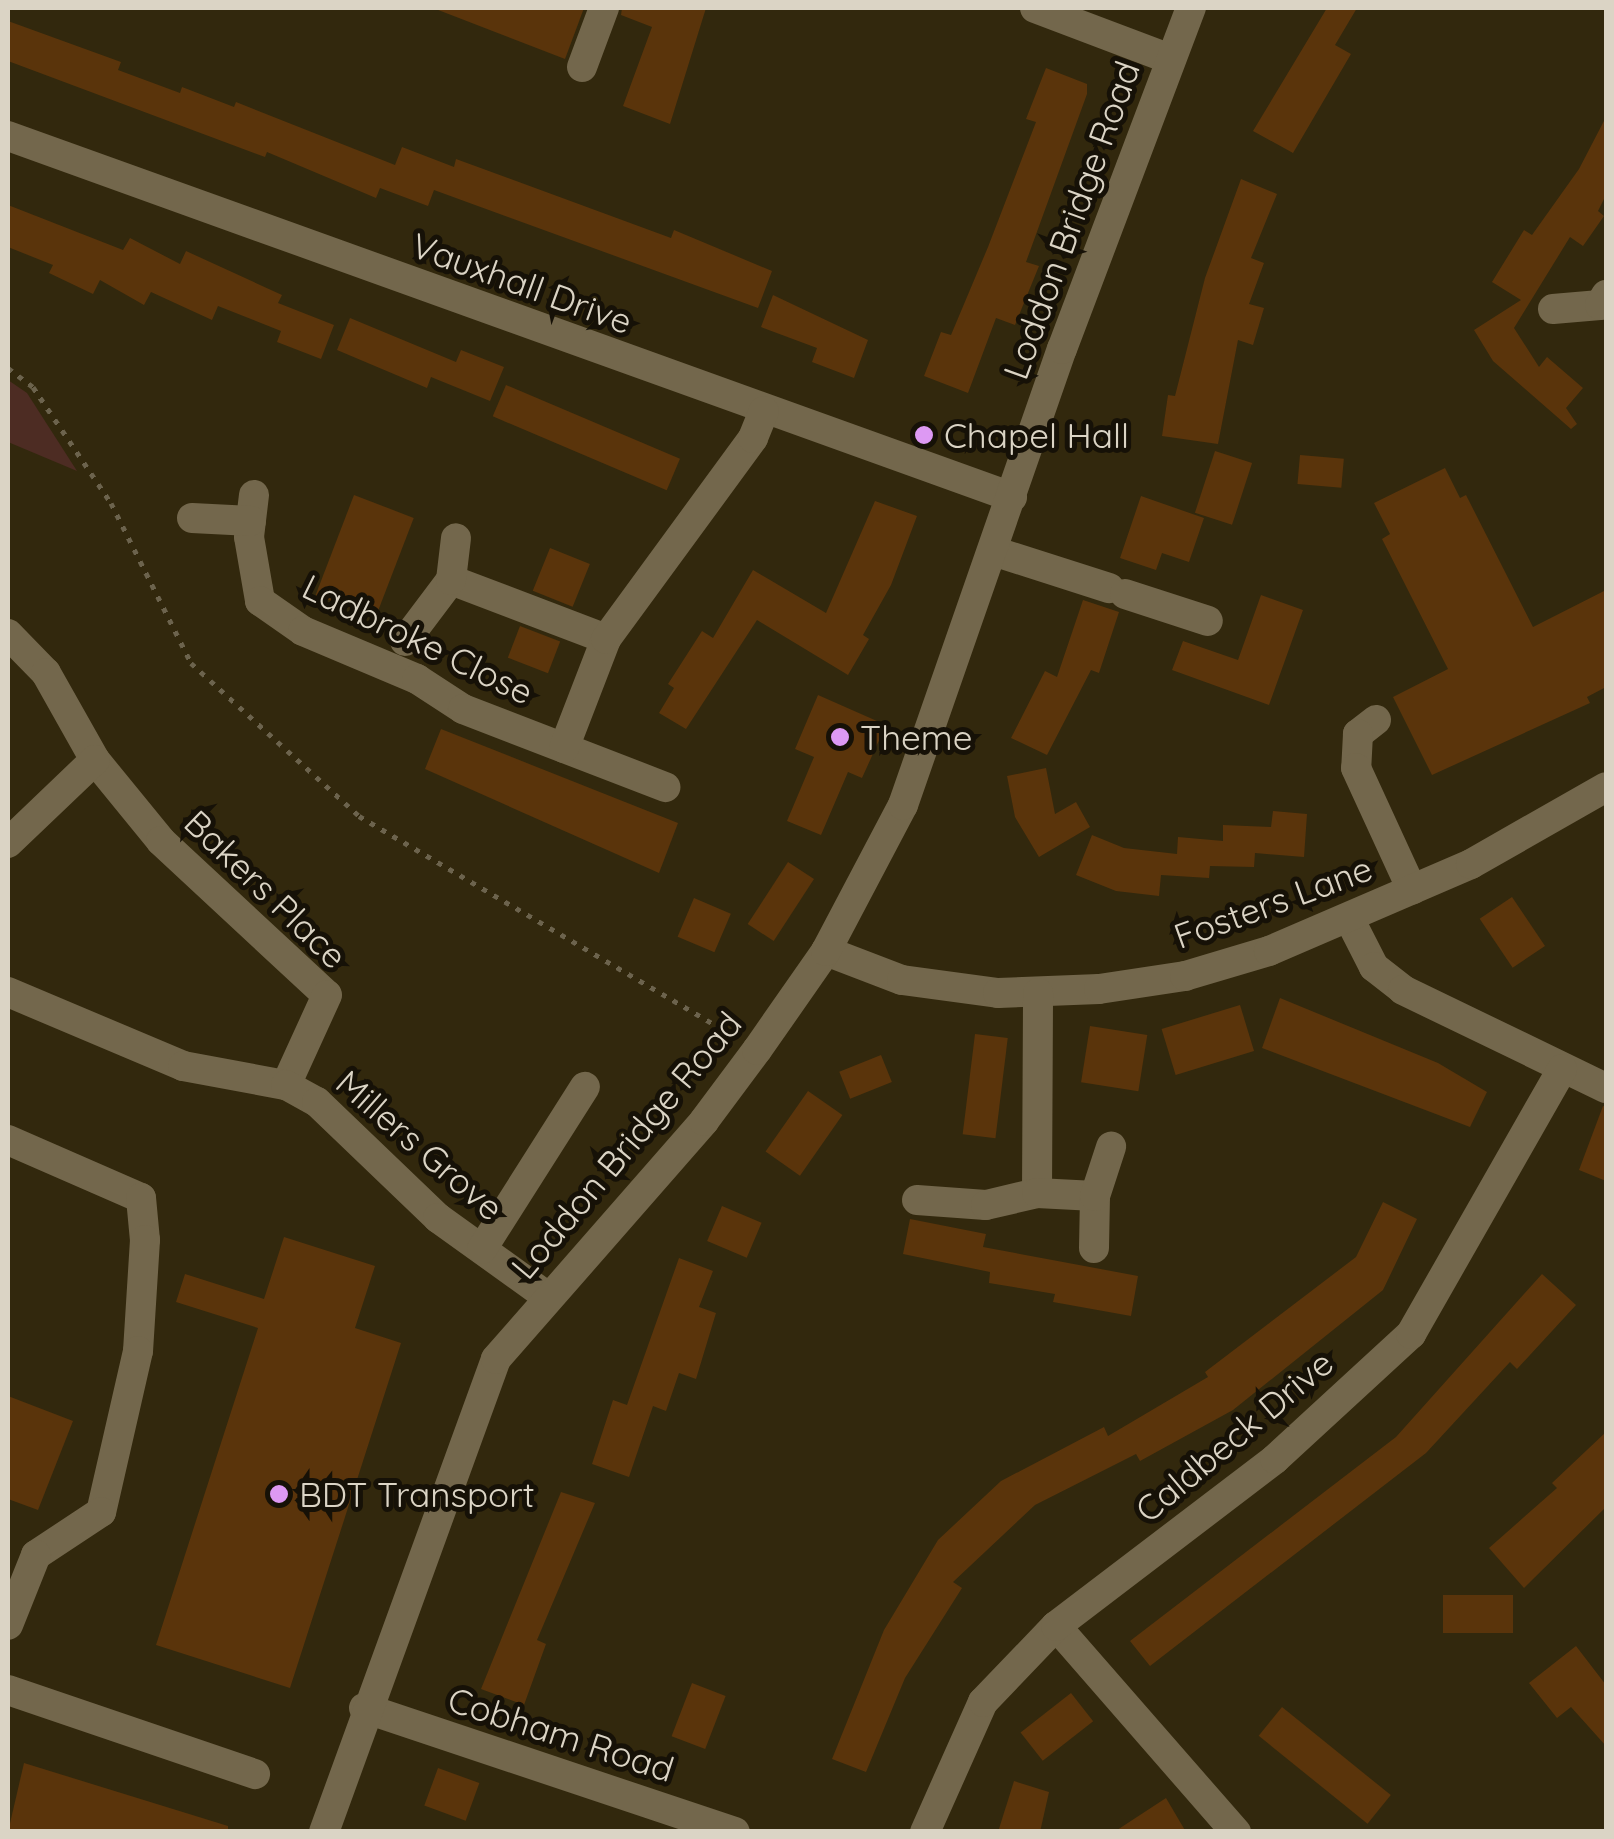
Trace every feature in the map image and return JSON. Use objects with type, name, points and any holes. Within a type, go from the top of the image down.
[{"type":"street","points":[[582,67],[604,8]]},
{"type":"street","points":[[1036,8],[1170,59]]},
{"type":"street","name":"Loddon Bridge Road","points":[[324,1832],[364,1708],[496,1358],[704,1121],[826,951],[903,806],[1190,8]]},
{"type":"street","name":"Vauxhall Drive","points":[[8,136],[1012,497]]},
{"type":"street","points":[[1553,309],[1604,309]]},
{"type":"street","name":"Ladbroke Close","points":[[564,748],[606,639],[754,438],[764,411]]},
{"type":"street","name":"Ladbroke Close","points":[[192,518],[252,508],[260,601],[303,631],[418,679],[463,709],[666,787]]},
{"type":"street","name":"Ladbroke Close","points":[[405,641],[451,580],[456,538]]},
{"type":"street","points":[[993,551],[1208,621]]},
{"type":"street","name":"Ladbroke Close","points":[[451,580],[606,639]]},
{"type":"street","name":"Bakers Place","points":[[8,634],[46,674],[94,760],[161,842],[328,995],[286,1085]]},
{"type":"street","points":[[1376,720],[1358,734],[1356,768],[1412,890]]},
{"type":"street","points":[[8,843],[94,760]]},
{"type":"street","name":"Fosters Lane","points":[[826,951],[902,980],[1038,993],[1185,976],[1349,918],[1412,890],[1606,787]]},
{"type":"street","points":[[1349,918],[1374,967],[1403,990],[1606,1088]]},
{"type":"street","name":"Millers Grove","points":[[8,992],[183,1066],[286,1085],[316,1102],[438,1218],[548,1297]]},
{"type":"street","points":[[1038,993],[1038,1193]]},
{"type":"street","name":"Caldbeck Drive","points":[[925,1832],[983,1702],[1056,1626],[1275,1459],[1410,1334],[1562,1069]]},
{"type":"street","points":[[482,1249],[584,1088]]},
{"type":"street","points":[[8,1140],[141,1198],[145,1240],[138,1352],[100,1512],[36,1555],[8,1625]]},
{"type":"street","points":[[1094,1248],[1095,1196],[1111,1147]]},
{"type":"street","points":[[917,1200],[986,1205],[1038,1193],[1095,1196]]},
{"type":"street","points":[[1056,1626],[1236,1832]]},
{"type":"street","points":[[8,1690],[255,1774]]},
{"type":"street","name":"Cobham Road","points":[[364,1708],[736,1832]]},
{"type":"path","points":[[8,368],[34,387],[111,503],[192,663],[359,816],[756,1050]]},
{"type":"shaded area","points":[[8,380],[27,393],[77,471],[8,442]]},
{"type":"building","points":[[433,8],[584,8],[565,59]]},
{"type":"building","points":[[622,8],[706,8],[670,124],[623,106],[652,27],[621,15]]},
{"type":"building","points":[[1327,8],[1357,8],[1335,45],[1351,54],[1293,153],[1253,131]]},
{"type":"building","points":[[8,21],[121,62],[118,70],[180,93],[182,87],[234,107],[236,102],[395,165],[402,147],[454,167],[456,159],[671,238],[674,230],[772,271],[758,308],[434,190],[428,206],[380,188],[376,198],[267,152],[265,157],[8,61]]},
{"type":"building","points":[[1046,68],[1087,84],[1087,94],[1026,262],[1039,266],[1015,325],[996,318],[968,393],[924,376],[941,332],[951,335],[988,247],[1036,122],[1026,119]]},
{"type":"building","points":[[1606,117],[1606,195],[1598,211],[1604,216],[1583,246],[1570,237],[1514,328],[1539,367],[1547,357],[1583,388],[1566,408],[1577,424],[1571,429],[1493,361],[1474,330],[1521,300],[1492,282],[1524,230],[1532,235],[1579,169]]},
{"type":"building","points":[[1241,179],[1277,194],[1251,258],[1264,263],[1249,304],[1264,308],[1253,345],[1238,340],[1218,444],[1162,436],[1168,395],[1175,396],[1205,278]]},
{"type":"building","points":[[8,205],[123,250],[130,238],[180,264],[186,251],[282,295],[278,303],[334,325],[321,359],[277,342],[281,331],[218,306],[212,320],[151,292],[144,305],[100,280],[93,294],[49,273],[53,265],[8,247]]},
{"type":"building","points":[[773,295],[868,340],[854,378],[812,362],[817,348],[761,327]]},
{"type":"building","points":[[350,318],[456,362],[461,350],[504,367],[490,401],[431,377],[427,388],[337,350]]},
{"type":"building","points":[[506,385],[680,459],[667,490],[493,416]]},
{"type":"building","points":[[1215,451],[1252,463],[1232,525],[1195,513]]},
{"type":"building","points":[[1300,455],[1344,459],[1341,488],[1297,484]]},
{"type":"building","points":[[1445,468],[1460,498],[1466,495],[1533,627],[1606,590],[1606,687],[1587,697],[1590,703],[1432,775],[1393,697],[1448,669],[1382,539],[1390,534],[1374,503]]},
{"type":"building","points":[[354,495],[414,518],[375,618],[316,595]]},
{"type":"building","points":[[1141,496],[1204,518],[1189,562],[1162,553],[1156,570],[1120,558]]},
{"type":"building","points":[[875,501],[917,516],[891,585],[863,635],[869,639],[848,675],[757,620],[686,729],[659,713],[674,688],[668,684],[702,631],[713,638],[753,570],[826,613]]},
{"type":"building","points":[[550,548],[590,564],[573,607],[533,591]]},
{"type":"building","points":[[1261,595],[1303,610],[1269,705],[1172,670],[1183,641],[1238,660]]},
{"type":"building","points":[[1083,600],[1119,612],[1099,673],[1091,670],[1047,755],[1011,738],[1045,671],[1057,677]]},
{"type":"building","points":[[520,626],[560,641],[548,673],[508,658]]},
{"type":"building","name":"Theme","points":[[818,695],[886,725],[862,778],[848,772],[821,835],[787,821],[814,757],[795,749]]},
{"type":"building","points":[[441,729],[678,823],[659,873],[425,769]]},
{"type":"building","points":[[1046,768],[1055,814],[1076,802],[1090,827],[1039,857],[1015,817],[1007,776]]},
{"type":"building","points":[[1273,811],[1307,814],[1304,857],[1255,853],[1254,867],[1210,866],[1209,878],[1161,875],[1159,896],[1116,891],[1076,875],[1092,835],[1124,848],[1177,854],[1178,837],[1223,841],[1223,825],[1271,827]]},
{"type":"building","points":[[788,862],[814,879],[774,941],[748,924]]},
{"type":"building","points":[[1512,897],[1545,946],[1513,968],[1480,919]]},
{"type":"building","points":[[694,898],[731,914],[714,952],[678,937]]},
{"type":"building","points":[[1280,998],[1438,1063],[1487,1092],[1470,1127],[1262,1048]]},
{"type":"building","points":[[1240,1005],[1254,1051],[1176,1075],[1162,1029]]},
{"type":"building","points":[[1090,1026],[1147,1035],[1138,1091],[1081,1082]]},
{"type":"building","points":[[975,1034],[1008,1038],[995,1138],[963,1134]]},
{"type":"building","points":[[881,1055],[892,1082],[850,1099],[839,1072]]},
{"type":"building","points":[[808,1091],[842,1115],[800,1176],[766,1152]]},
{"type":"building","points":[[1603,1106],[1606,1107],[1606,1181],[1579,1170]]},
{"type":"building","points":[[1383,1202],[1417,1219],[1383,1290],[1233,1410],[1140,1461],[1136,1454],[1035,1505],[953,1582],[962,1588],[905,1678],[866,1772],[832,1759],[884,1630],[938,1540],[1001,1481],[1104,1427],[1108,1436],[1208,1377],[1205,1372],[1356,1257]]},
{"type":"building","points":[[722,1206],[762,1223],[747,1258],[707,1241]]},
{"type":"building","points":[[910,1219],[986,1234],[983,1247],[1138,1276],[1131,1316],[1053,1302],[1055,1294],[989,1283],[990,1272],[903,1254]]},
{"type":"building","name":"BDT Transport","points":[[284,1237],[375,1266],[355,1328],[401,1343],[290,1688],[156,1645],[258,1328],[176,1302],[185,1274],[264,1299]]},
{"type":"building","points":[[679,1258],[713,1271],[699,1307],[716,1313],[696,1379],[679,1373],[666,1411],[653,1406],[629,1477],[592,1464],[613,1400],[627,1405]]},
{"type":"building","points":[[1542,1274],[1576,1305],[1517,1369],[1510,1362],[1426,1453],[1150,1666],[1130,1641],[1396,1437]]},
{"type":"building","points":[[8,1396],[73,1421],[38,1510],[8,1499]]},
{"type":"building","points":[[1606,1432],[1606,1507],[1524,1588],[1489,1548],[1557,1488],[1552,1483]]},
{"type":"building","points":[[561,1492],[595,1503],[537,1640],[546,1644],[524,1705],[481,1689]]},
{"type":"building","points":[[1443,1595],[1513,1595],[1513,1633],[1443,1633]]},
{"type":"building","points":[[1576,1646],[1606,1685],[1606,1746],[1571,1707],[1557,1718],[1529,1683]]},
{"type":"building","points":[[692,1683],[726,1696],[705,1749],[672,1736]]},
{"type":"building","points":[[1071,1693],[1093,1721],[1043,1761],[1021,1732]]},
{"type":"building","points":[[1282,1707],[1391,1795],[1368,1824],[1259,1736]]},
{"type":"building","points":[[24,1763],[228,1826],[228,1832],[8,1832]]},
{"type":"building","points":[[438,1768],[479,1783],[466,1821],[424,1806]]},
{"type":"building","points":[[1014,1781],[1049,1792],[1040,1832],[998,1832]]},
{"type":"building","points":[[1166,1798],[1186,1832],[1114,1832]]},
{"type":"place","name":"Chapel Hall","points":[[924,435]]},
{"type":"place","name":"Theme","points":[[840,737]]},
{"type":"place","name":"BDT Transport","points":[[279,1494]]}]
